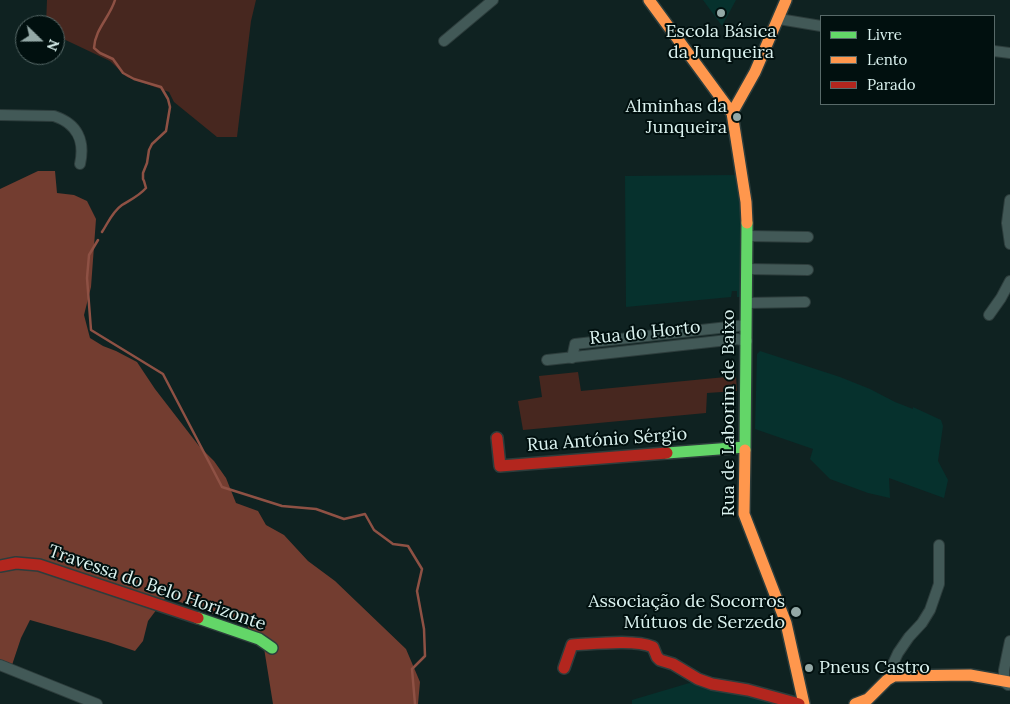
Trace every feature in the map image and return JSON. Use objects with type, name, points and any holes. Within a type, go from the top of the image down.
[{"type":"street","points":[[444,41],[493,0]]},
{"type":"street","points":[[649,0],[732,113],[755,72],[786,0]]},
{"type":"street","points":[[778,19],[820,26]]},
{"type":"street","points":[[995,51],[1010,53]]},
{"type":"street","name":"Rua de Laborim de Baixo","points":[[732,113],[746,202],[746,448],[744,514],[786,623],[804,704]]},
{"type":"street","points":[[0,115],[54,116],[62,118],[71,124],[81,139],[82,154],[80,164]]},
{"type":"street","points":[[1010,200],[1007,223],[1010,244]]},
{"type":"street","points":[[747,236],[808,237]]},
{"type":"street","points":[[747,269],[808,270]]},
{"type":"street","points":[[989,315],[1010,281]]},
{"type":"street","points":[[746,303],[805,302]]},
{"type":"street","points":[[572,358],[575,344],[746,325]]},
{"type":"street","name":"Rua do Horto","points":[[547,360],[737,339],[746,341]]},
{"type":"street","name":"Rua António Sérgio","points":[[496,438],[500,466],[746,448]]},
{"type":"street","points":[[894,676],[892,666],[898,653],[930,610],[939,584],[939,545]]},
{"type":"street","name":"Travessa do Belo Horizonte","points":[[0,566],[16,563],[39,565],[259,639],[272,648]]},
{"type":"street","points":[[855,704],[868,699],[887,680],[894,676],[970,675],[1008,684],[1004,670],[1010,641]]},
{"type":"street","points":[[564,668],[572,645],[633,643],[648,645],[653,647],[660,660],[673,664],[698,679],[712,684],[782,698],[798,704]]},
{"type":"street","points":[[0,665],[97,704]]},
{"type":"shaded area","points":[[47,0],[256,0],[251,21],[237,137],[217,137],[174,102],[169,92],[127,77],[110,61],[65,40],[65,15],[46,15]]},
{"type":"shaded area","name":"Escola Básica da Junqueira","points":[[703,0],[736,0],[722,26]]},
{"type":"shaded area","points":[[38,171],[55,171],[57,193],[74,195],[87,201],[96,219],[91,287],[84,315],[90,338],[137,362],[155,389],[226,478],[236,503],[258,511],[266,525],[284,535],[308,561],[335,581],[406,649],[420,682],[418,704],[273,704],[264,648],[247,626],[166,597],[148,621],[143,641],[135,651],[30,620],[21,638],[12,665],[0,660],[0,189]]},
{"type":"shaded area","points":[[736,175],[741,216],[743,297],[737,297],[737,291],[732,291],[731,297],[626,307],[625,176]]},
{"type":"shaded area","points":[[760,351],[840,377],[941,420],[943,426],[938,461],[948,480],[944,498],[889,478],[890,498],[868,493],[830,479],[810,459],[813,449],[755,429],[757,354]]},
{"type":"shaded area","points":[[578,372],[581,391],[736,376],[737,391],[707,393],[706,413],[523,430],[518,401],[542,397],[539,376]]},
{"type":"shaded area","points":[[696,681],[791,704],[632,704],[632,700]]},
{"type":"waterway","points":[[102,232],[113,214],[146,188],[143,173],[149,150],[152,144],[166,131],[170,107],[161,87],[134,79],[123,73],[113,59],[94,48],[97,35],[115,0]]},
{"type":"waterway","points":[[98,240],[89,255],[87,278],[91,330],[163,374],[222,487],[282,506],[316,509],[344,519],[365,514],[374,530],[393,544],[408,546],[422,569],[417,591],[424,629],[425,656],[412,669],[415,704]]},
{"type":"traffic: fast","points":[[745,450],[747,223]]},
{"type":"traffic: fast","points":[[667,453],[745,447]]},
{"type":"traffic: fast","points":[[198,618],[259,639],[272,648]]},
{"type":"traffic: slow","points":[[649,0],[732,113],[746,202],[747,223]]},
{"type":"traffic: slow","points":[[732,113],[755,72],[786,0]]},
{"type":"traffic: slow","points":[[745,450],[744,514],[786,623],[804,704]]},
{"type":"traffic: slow","points":[[855,704],[868,699],[887,680],[894,676],[970,675],[1010,682]]},
{"type":"traffic: jam","points":[[497,438],[500,466],[667,453]]},
{"type":"traffic: jam","points":[[0,566],[16,563],[39,565],[198,618]]},
{"type":"traffic: jam","points":[[564,668],[572,645],[635,643],[653,647],[660,660],[673,664],[698,679],[799,704]]},
{"type":"place","name":"Escola Básica da Junqueira","points":[[721,13]]},
{"type":"place","name":"Alminhas da Junqueira","points":[[737,117]]},
{"type":"place","name":"Associação de Socorros Mútuos de Serzedo","points":[[796,612]]},
{"type":"place","name":"Pneus Castro","points":[[809,668]]}]
